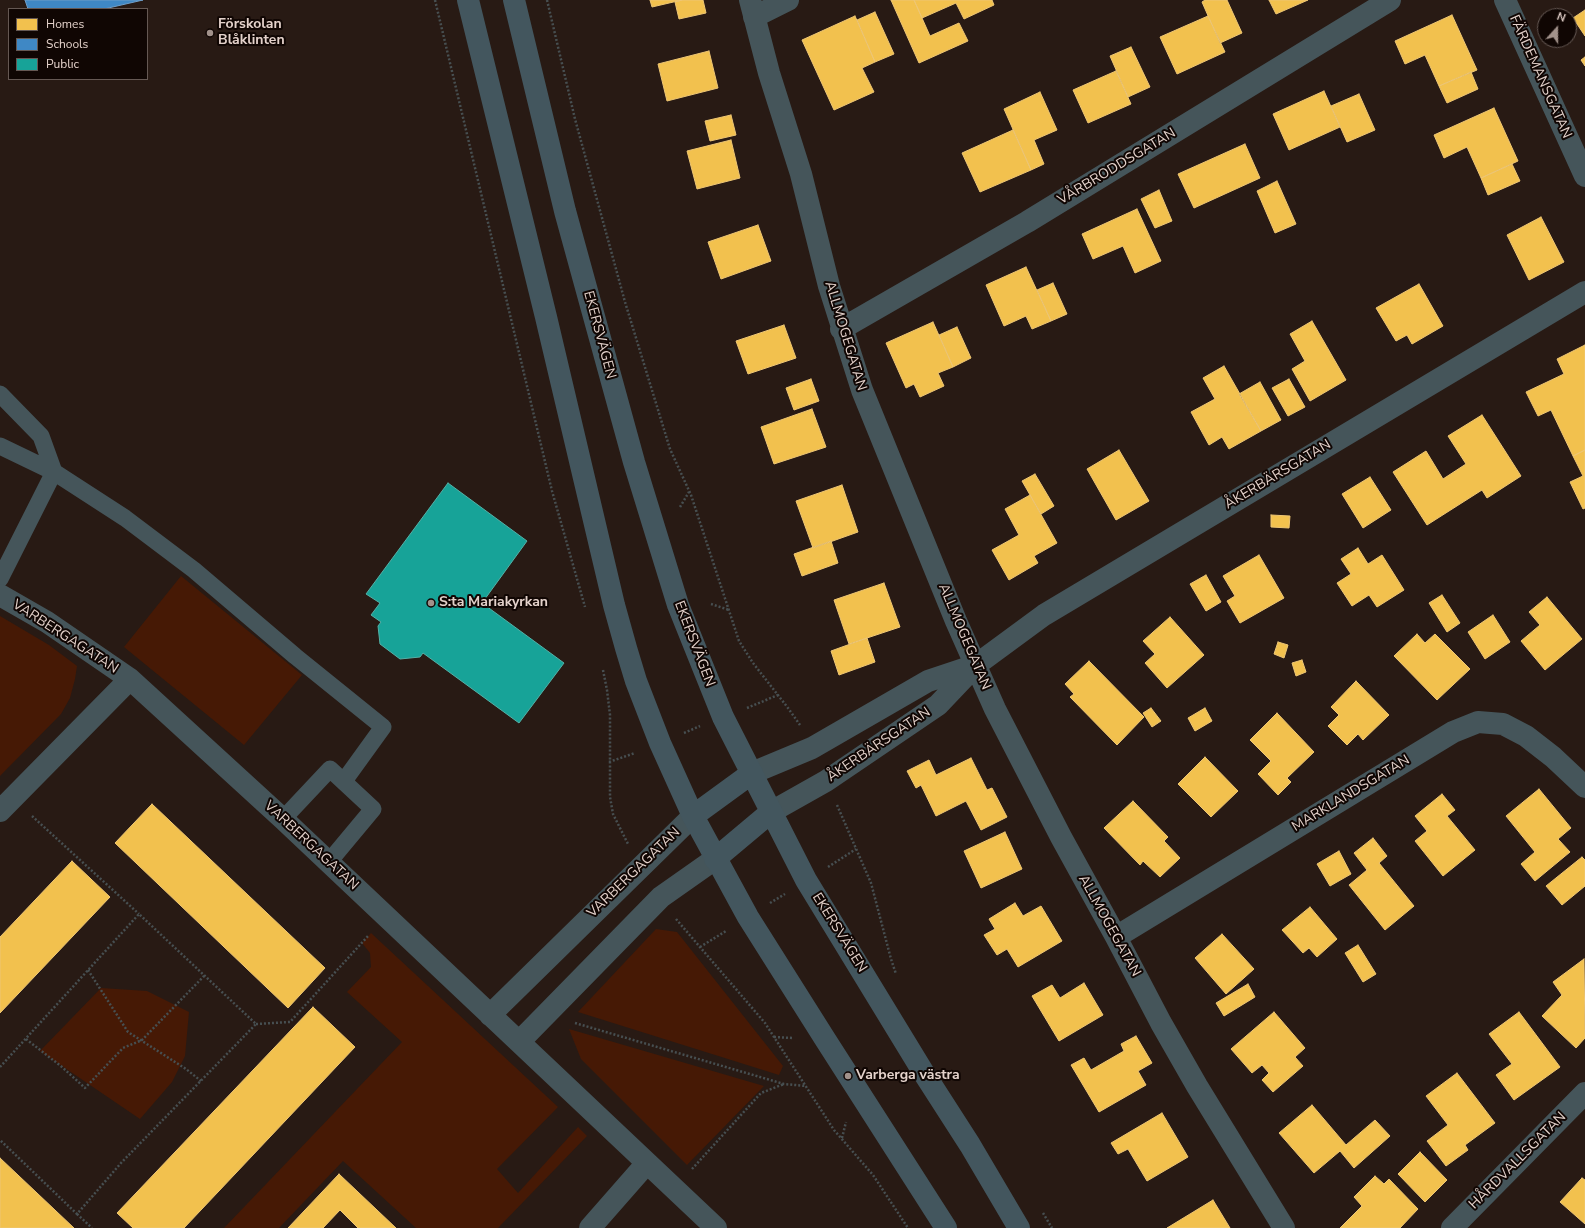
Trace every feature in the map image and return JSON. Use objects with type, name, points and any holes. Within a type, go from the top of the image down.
[{"type":"main road","points":[[468,0],[618,620],[636,681],[660,744],[693,816],[715,859],[748,917],[824,1039],[946,1228]]},
{"type":"main road","name":"EKERSVÄGEN","points":[[514,0],[565,211],[634,462],[678,605],[723,717],[806,880],[925,1075],[970,1145],[1019,1228]]},
{"type":"main road","points":[[693,816],[752,773]]},
{"type":"main road","points":[[715,859],[771,812]]},
{"type":"street","points":[[752,8],[788,0]]},
{"type":"street","name":"VÅRBRODDSGATAN","points":[[842,328],[1027,222],[1390,0]]},
{"type":"street","name":"FÄRDEMANSGATAN","points":[[1505,0],[1585,176]]},
{"type":"street","name":"ALLMOGEGATAN","points":[[752,8],[769,73],[801,174],[829,286],[862,390],[956,621],[995,709],[1061,837],[1161,1023],[1284,1228]]},
{"type":"street","name":"ÅKERBÄRSGATAN","points":[[771,812],[826,781],[938,705],[976,665],[1044,615],[1585,292]]},
{"type":"street","name":"VARBERGAGATAN","points":[[0,595],[47,622],[130,679],[328,862],[716,1228]]},
{"type":"street","name":"ÅKERBÄRSGATAN","points":[[752,773],[812,748],[928,681],[976,665]]},
{"type":"street","name":"VARBERGAGATAN","points":[[6,805],[130,679]]},
{"type":"street","name":"MARKLANDSGATAN","points":[[1116,937],[1453,732],[1478,722],[1503,724],[1526,736],[1553,757],[1585,787]]},
{"type":"street","name":"VARBERGAGATAN","points":[[490,1015],[693,816]]},
{"type":"street","points":[[519,1042],[661,897],[715,859]]},
{"type":"street","name":"HÅRDVALLSGATAN","points":[[1452,1228],[1585,1093]]},
{"type":"street","points":[[590,1228],[647,1163]]},
{"type":"lane","points":[[0,394],[41,436],[54,472],[0,579]]},
{"type":"lane","points":[[0,446],[54,472],[125,518],[194,570],[295,656],[383,727],[344,781]]},
{"type":"lane","points":[[283,820],[330,769],[344,781],[373,809],[328,862]]},
{"type":"path","points":[[435,0],[552,490],[587,612]]},
{"type":"path","points":[[547,0],[575,119],[624,302],[670,449],[689,491],[739,641],[753,663],[803,730]]},
{"type":"path","points":[[680,507],[689,491]]},
{"type":"path","points":[[711,604],[729,610]]},
{"type":"path","points":[[602,666],[610,715],[610,798],[613,814],[630,848]]},
{"type":"path","points":[[609,762],[660,744],[671,738],[778,695]]},
{"type":"path","points":[[836,802],[871,883],[891,959],[898,979]]},
{"type":"path","points":[[6,805],[139,914],[256,1024]]},
{"type":"path","points":[[700,947],[856,849]]},
{"type":"path","points":[[0,1067],[139,914]]},
{"type":"path","points":[[77,1214],[121,1163],[256,1024],[290,1022],[386,917]]},
{"type":"path","points":[[674,917],[765,1023],[834,1130],[873,1175],[892,1201],[908,1228]]},
{"type":"path","points":[[88,970],[128,1032],[186,1069],[201,1081]]},
{"type":"path","points":[[26,1039],[62,1067],[85,1088],[123,1048],[142,1040],[205,975]]},
{"type":"path","points":[[553,1007],[565,1020],[784,1084],[806,1086]]},
{"type":"path","points":[[774,1037],[794,1038]]},
{"type":"path","points":[[674,1188],[761,1093],[784,1084]]},
{"type":"path","points":[[842,1138],[848,1116]]},
{"type":"path","points":[[0,1140],[92,1228]]},
{"type":"path","points":[[1040,1208],[1052,1228]]},
{"type":"shaded area","points":[[181,576],[302,675],[244,745],[124,647]]},
{"type":"shaded area","points":[[0,616],[49,645],[77,666],[70,698],[61,714],[0,776]]},
{"type":"shaded area","points":[[656,929],[677,932],[783,1066],[779,1075],[578,1012]]},
{"type":"shaded area","points":[[371,933],[558,1107],[497,1169],[518,1193],[578,1127],[587,1136],[498,1228],[416,1228],[343,1161],[279,1228],[224,1228],[402,1042],[347,992],[371,967],[370,953],[362,943]]},
{"type":"shaded area","points":[[101,988],[147,991],[189,1012],[185,1056],[172,1082],[140,1119],[40,1051]]},
{"type":"shaded area","points":[[569,1029],[764,1086],[687,1165],[581,1059]]},
{"type":"building: Homes","points":[[650,0],[682,0],[652,7]]},
{"type":"building: Homes","points":[[682,0],[703,0],[706,13],[679,19],[675,2]]},
{"type":"building: Homes","points":[[891,0],[914,0],[930,36],[959,23],[968,41],[919,63]]},
{"type":"building: Homes","points":[[914,0],[992,0],[994,5],[964,19],[956,3],[922,18]]},
{"type":"building: Homes","points":[[1205,0],[1227,0],[1242,33],[1220,43],[1202,2]]},
{"type":"building: Homes","points":[[1269,0],[1308,0],[1276,14]]},
{"type":"building: Homes","points":[[1585,10],[1585,36],[1577,24],[1577,15]]},
{"type":"building: Homes","points":[[875,12],[894,54],[875,62],[857,20]]},
{"type":"building: Homes","points":[[1452,15],[1477,70],[1439,86],[1425,55],[1405,64],[1395,41]]},
{"type":"building: Homes","points":[[855,16],[875,62],[862,68],[874,92],[834,110],[802,40]]},
{"type":"building: Homes","points":[[1208,16],[1225,52],[1177,74],[1160,37]]},
{"type":"building: Homes","points":[[1131,47],[1150,87],[1128,97],[1110,56]]},
{"type":"building: Homes","points":[[709,51],[718,88],[667,101],[658,64]]},
{"type":"building: Homes","points":[[1585,57],[1585,66],[1581,60]]},
{"type":"building: Homes","points":[[1116,71],[1131,104],[1088,123],[1073,90]]},
{"type":"building: Homes","points":[[1471,72],[1478,89],[1447,103],[1439,86]]},
{"type":"building: Homes","points":[[1324,91],[1340,127],[1289,150],[1273,114]]},
{"type":"building: Homes","points":[[1040,92],[1057,130],[1034,140],[1044,164],[1031,170],[1004,109]]},
{"type":"building: Homes","points":[[1359,94],[1375,130],[1347,142],[1331,106]]},
{"type":"building: Homes","points":[[1494,108],[1518,161],[1481,178],[1467,147],[1444,158],[1434,135]]},
{"type":"building: Homes","points":[[731,115],[736,135],[710,141],[705,121]]},
{"type":"building: Homes","points":[[1013,130],[1031,170],[980,192],[962,153]]},
{"type":"building: Homes","points":[[731,140],[740,178],[697,189],[687,151]]},
{"type":"building: Homes","points":[[1245,144],[1260,178],[1194,208],[1178,174]]},
{"type":"building: Homes","points":[[1512,164],[1520,181],[1488,195],[1481,178]]},
{"type":"building: Homes","points":[[1277,181],[1296,224],[1275,233],[1257,191]]},
{"type":"building: Homes","points":[[1159,190],[1172,221],[1155,228],[1141,199]]},
{"type":"building: Homes","points":[[1137,209],[1161,261],[1135,273],[1123,246],[1093,259],[1082,234]]},
{"type":"building: Homes","points":[[1541,217],[1564,262],[1529,280],[1507,235]]},
{"type":"building: Homes","points":[[758,225],[771,261],[721,279],[708,242]]},
{"type":"building: Homes","points":[[1026,267],[1051,321],[1032,329],[1026,316],[1004,326],[986,285]]},
{"type":"building: Homes","points":[[1053,283],[1067,314],[1051,321],[1037,290]]},
{"type":"building: Homes","points":[[1419,284],[1443,326],[1412,344],[1407,335],[1396,341],[1376,308]]},
{"type":"building: Homes","points":[[1312,321],[1346,380],[1310,401],[1292,369],[1305,361],[1290,334]]},
{"type":"building: Homes","points":[[933,322],[953,367],[938,373],[944,386],[920,397],[914,384],[906,388],[886,343]]},
{"type":"building: Homes","points":[[784,325],[796,358],[748,374],[736,341]]},
{"type":"building: Homes","points":[[957,327],[971,358],[953,367],[939,335]]},
{"type":"building: Homes","points":[[1585,345],[1585,450],[1573,456],[1551,410],[1538,416],[1526,392],[1564,374],[1557,359]]},
{"type":"building: Homes","points":[[1224,366],[1261,431],[1229,449],[1222,437],[1209,445],[1191,412],[1215,399],[1203,378]]},
{"type":"building: Homes","points":[[811,379],[819,401],[794,410],[786,388]]},
{"type":"building: Homes","points":[[1289,379],[1305,407],[1288,416],[1272,388]]},
{"type":"building: Homes","points":[[1260,382],[1281,420],[1261,431],[1239,394]]},
{"type":"building: Homes","points":[[812,409],[826,447],[774,464],[761,427]]},
{"type":"building: Homes","points":[[1482,415],[1521,476],[1487,498],[1482,490],[1427,525],[1393,472],[1426,451],[1443,479],[1466,464],[1448,436]]},
{"type":"building: Homes","points":[[1119,450],[1149,501],[1116,520],[1087,469]]},
{"type":"building: Homes","points":[[1585,450],[1585,508],[1583,509],[1570,482],[1583,476],[1573,456]]},
{"type":"building: Homes","points":[[1035,474],[1054,506],[1041,514],[1022,481]]},
{"type":"building: Homes","points":[[1370,477],[1391,510],[1363,528],[1342,494]]},
{"type":"building: Homes","points":[[842,485],[858,532],[813,548],[796,501]]},
{"type":"building: Homes","points":[[1030,495],[1057,543],[1034,556],[1038,563],[1009,580],[992,550],[1019,535],[1005,509]]},
{"type":"building: Homes","points":[[1271,515],[1290,516],[1289,528],[1271,527]]},
{"type":"building: Homes","points":[[831,541],[838,563],[802,576],[794,554]]},
{"type":"building: Homes","points":[[1358,548],[1368,564],[1382,555],[1404,590],[1377,607],[1369,595],[1352,606],[1337,583],[1351,574],[1341,559]]},
{"type":"building: Homes","points":[[1259,555],[1284,598],[1240,623],[1227,601],[1235,596],[1223,576]]},
{"type":"building: Homes","points":[[1206,575],[1221,602],[1206,611],[1190,584]]},
{"type":"building: Homes","points":[[884,583],[900,627],[849,644],[834,600]]},
{"type":"building: Homes","points":[[1442,595],[1460,623],[1447,632],[1429,603]]},
{"type":"building: Homes","points":[[1547,597],[1582,639],[1545,670],[1521,641],[1540,625],[1529,612]]},
{"type":"building: Homes","points":[[1493,615],[1510,642],[1485,659],[1468,632]]},
{"type":"building: Homes","points":[[1170,617],[1204,655],[1167,688],[1145,663],[1155,654],[1143,641]]},
{"type":"building: Homes","points":[[1417,634],[1425,643],[1435,634],[1470,669],[1437,700],[1394,656]]},
{"type":"building: Homes","points":[[867,638],[875,662],[839,675],[831,651]]},
{"type":"building: Homes","points":[[1278,642],[1288,645],[1284,658],[1274,654]]},
{"type":"building: Homes","points":[[1302,660],[1306,672],[1296,676],[1292,663]]},
{"type":"building: Homes","points":[[1089,661],[1144,717],[1117,745],[1070,697],[1074,694],[1065,684]]},
{"type":"building: Homes","points":[[1356,681],[1389,715],[1363,740],[1358,734],[1347,745],[1328,726],[1339,715],[1331,707]]},
{"type":"building: Homes","points":[[1151,708],[1161,721],[1152,727],[1143,713]]},
{"type":"building: Homes","points":[[1205,708],[1212,721],[1195,731],[1188,718]]},
{"type":"building: Homes","points":[[1277,713],[1314,752],[1287,778],[1291,782],[1278,795],[1258,774],[1271,761],[1250,740]]},
{"type":"building: Homes","points":[[1205,757],[1238,791],[1211,817],[1178,784]]},
{"type":"building: Homes","points":[[971,758],[987,790],[992,788],[1007,817],[981,830],[966,801],[936,816],[921,785],[916,788],[907,771],[929,760],[936,775]]},
{"type":"building: Homes","points":[[1539,789],[1571,828],[1558,839],[1570,852],[1535,881],[1521,864],[1535,852],[1506,816]]},
{"type":"building: Homes","points":[[1442,794],[1455,810],[1447,816],[1475,850],[1443,876],[1415,841],[1427,831],[1415,816]]},
{"type":"building: Homes","points":[[1133,801],[1168,837],[1164,841],[1180,858],[1160,877],[1143,861],[1140,865],[1104,828]]},
{"type":"building: Homes","points":[[152,804],[325,968],[288,1008],[115,843]]},
{"type":"building: Homes","points":[[1005,832],[1022,869],[981,888],[964,851]]},
{"type":"building: Homes","points":[[1373,838],[1387,856],[1379,863],[1414,906],[1385,930],[1349,885],[1367,870],[1354,853]]},
{"type":"building: Homes","points":[[1339,851],[1351,874],[1330,886],[1317,864]]},
{"type":"building: Homes","points":[[1582,857],[1585,860],[1585,886],[1562,905],[1546,886]]},
{"type":"building: Homes","points":[[72,861],[110,897],[0,1013],[0,937]]},
{"type":"building: Homes","points":[[1015,903],[1023,916],[1041,906],[1062,941],[1018,967],[1007,949],[997,955],[984,935],[995,929],[989,919]]},
{"type":"building: Homes","points":[[1310,907],[1337,939],[1317,957],[1309,948],[1303,953],[1282,930]]},
{"type":"building: Homes","points":[[1222,934],[1254,969],[1226,994],[1195,958]]},
{"type":"building: Homes","points":[[1358,945],[1376,974],[1363,982],[1345,953]]},
{"type":"building: Homes","points":[[1584,959],[1585,1038],[1576,1048],[1542,1016],[1562,995],[1553,982]]},
{"type":"building: Homes","points":[[1084,983],[1103,1015],[1059,1041],[1032,996],[1052,985],[1060,998]]},
{"type":"building: Homes","points":[[1248,984],[1255,997],[1224,1016],[1216,1003]]},
{"type":"building: Homes","points":[[313,1007],[355,1047],[184,1228],[133,1228],[117,1213]]},
{"type":"building: Homes","points":[[1274,1012],[1305,1048],[1295,1057],[1303,1066],[1273,1092],[1262,1080],[1269,1073],[1262,1065],[1252,1073],[1231,1049]]},
{"type":"building: Homes","points":[[1519,1012],[1560,1067],[1514,1100],[1496,1075],[1512,1064],[1489,1034]]},
{"type":"building: Homes","points":[[1136,1036],[1152,1063],[1138,1071],[1146,1085],[1099,1112],[1071,1065],[1084,1058],[1091,1070],[1124,1051],[1121,1044]]},
{"type":"building: Homes","points":[[1457,1073],[1495,1123],[1465,1145],[1468,1150],[1446,1166],[1427,1141],[1448,1125],[1426,1096]]},
{"type":"building: Homes","points":[[1312,1105],[1346,1145],[1375,1120],[1390,1136],[1354,1168],[1340,1151],[1314,1173],[1279,1133]]},
{"type":"building: Homes","points":[[1162,1113],[1188,1157],[1147,1181],[1128,1149],[1118,1154],[1111,1143]]},
{"type":"building: Homes","points":[[1420,1152],[1447,1180],[1425,1202],[1398,1174]]},
{"type":"building: Homes","points":[[0,1158],[74,1228],[0,1228]]},
{"type":"building: Homes","points":[[339,1174],[396,1228],[358,1228],[340,1210],[323,1228],[288,1228]]},
{"type":"building: Homes","points":[[1375,1176],[1384,1184],[1389,1179],[1418,1209],[1400,1228],[1340,1228],[1362,1206],[1354,1197]]},
{"type":"building: Homes","points":[[1582,1178],[1585,1180],[1585,1224],[1560,1202]]},
{"type":"building: Homes","points":[[1213,1200],[1230,1228],[1167,1228]]},
{"type":"building: Schools","points":[[25,0],[143,0],[108,8],[28,8]]},
{"type":"building: Public","name":"S:ta Mariakyrkan","points":[[448,483],[527,541],[482,603],[564,663],[519,723],[423,653],[420,657],[400,659],[380,644],[378,626],[381,622],[371,615],[380,603],[366,594]]},
{"type":"place","name":"Förskolan Blåklinten","points":[[210,33]]},
{"type":"place","name":"S:ta Mariakyrkan","points":[[431,603]]},
{"type":"place","name":"Varberga västra","points":[[848,1076]]}]
